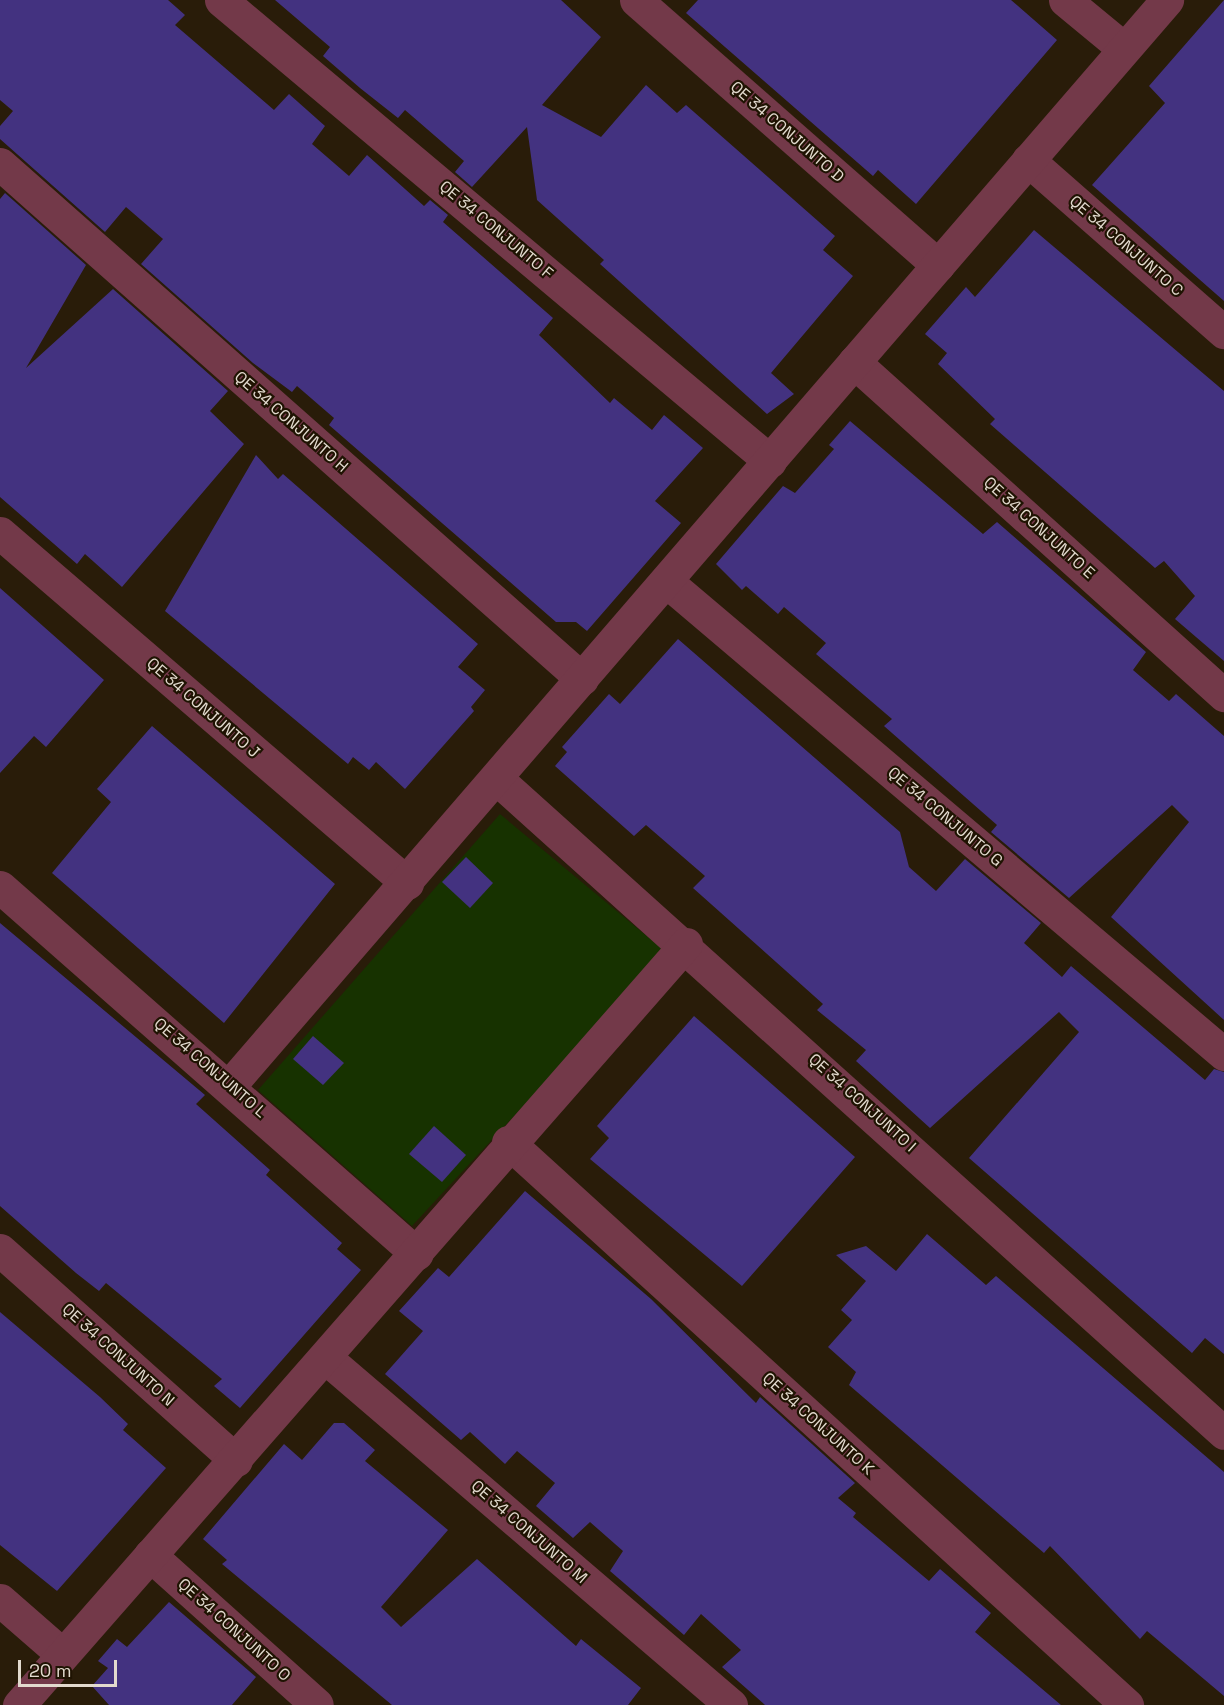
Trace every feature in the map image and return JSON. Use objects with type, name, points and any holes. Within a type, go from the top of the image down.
[{"type":"street","name":"QE 34 CONJUNTO F","points":[[221,0],[770,461]]},
{"type":"street","name":"QE 34 CONJUNTO D","points":[[636,0],[938,265]]},
{"type":"street","points":[[1065,0],[1123,48]]},
{"type":"street","points":[[230,1085],[770,461],[1123,48],[1167,0]]},
{"type":"street","name":"QE 34 CONJUNTO C","points":[[1028,160],[1224,332]]},
{"type":"street","name":"QE 34 CONJUNTO H","points":[[0,164],[582,679]]},
{"type":"street","name":"QE 34 CONJUNTO E","points":[[855,362],[1224,694]]},
{"type":"street","name":"QE 34 CONJUNTO J","points":[[0,533],[406,883]]},
{"type":"street","name":"QE 34 CONJUNTO G","points":[[666,581],[1224,1054]]},
{"type":"street","name":"QE 34 CONJUNTO I","points":[[496,778],[686,944],[1224,1433]]},
{"type":"street","name":"QE 34 CONJUNTO L","points":[[0,887],[230,1085],[417,1254]]},
{"type":"street","points":[[19,1705],[150,1555],[327,1359],[417,1254],[508,1142],[686,944]]},
{"type":"street","name":"QE 34 CONJUNTO K","points":[[508,1142],[1127,1705]]},
{"type":"street","name":"QE 34 CONJUNTO N","points":[[0,1250],[236,1460]]},
{"type":"street","name":"QE 34 CONJUNTO M","points":[[327,1359],[731,1705]]},
{"type":"street","name":"QE 34 CONJUNTO O","points":[[150,1555],[317,1705]]},
{"type":"street","points":[[0,1600],[62,1654]]},
{"type":"green space","points":[[500,814],[666,952],[412,1226],[258,1090]]},
{"type":"building","points":[[0,0],[168,0],[185,15],[175,25],[274,110],[289,94],[325,126],[312,144],[349,176],[367,155],[424,206],[430,200],[448,215],[443,222],[553,318],[539,335],[610,403],[614,398],[652,430],[664,415],[703,448],[655,501],[681,523],[587,631],[576,622],[556,622],[329,425],[334,418],[297,386],[292,392],[253,363],[141,264],[163,239],[126,207],[105,232],[0,139],[0,126],[13,111],[0,100]]},
{"type":"building","points":[[275,0],[561,0],[601,37],[542,105],[601,137],[646,85],[677,113],[686,105],[835,236],[823,250],[853,276],[771,373],[794,394],[767,414],[600,264],[604,260],[537,200],[527,127],[472,187],[455,172],[464,161],[405,110],[398,118],[360,88],[323,56],[330,47]]},
{"type":"building","points":[[698,0],[1011,0],[1057,40],[916,204],[878,170],[873,176],[686,13]]},
{"type":"building","points":[[1224,0],[1224,301],[1092,185],[1165,103],[1149,86]]},
{"type":"building","points":[[5,193],[86,265],[26,368],[113,289],[228,391],[210,411],[244,444],[122,587],[85,554],[77,564],[0,497],[0,199]]},
{"type":"building","points":[[1034,230],[1224,391],[1224,661],[1175,619],[1195,596],[1164,561],[1155,568],[990,424],[995,419],[938,364],[947,353],[925,334],[966,287],[975,297]]},
{"type":"building","points":[[850,421],[983,534],[997,522],[1146,652],[1133,670],[1169,701],[1176,694],[1224,736],[1224,1020],[1111,917],[1189,822],[1172,805],[1069,898],[991,832],[997,825],[884,726],[892,719],[816,654],[826,643],[784,607],[778,614],[746,586],[742,590],[716,564],[783,486],[795,493],[834,449],[829,445]]},
{"type":"building","points":[[256,455],[278,479],[283,474],[478,644],[458,667],[485,690],[471,707],[474,711],[405,789],[376,762],[369,770],[353,757],[348,764],[165,611]]},
{"type":"building","points":[[0,588],[104,680],[46,747],[34,736],[0,773]]},
{"type":"building","points":[[678,639],[900,832],[909,867],[936,891],[965,859],[1041,923],[1024,943],[1062,977],[1071,966],[1205,1080],[1214,1069],[1224,1072],[1224,1354],[1205,1338],[1192,1353],[969,1158],[1079,1032],[1059,1012],[930,1128],[856,1061],[866,1050],[817,1010],[823,1004],[693,888],[705,876],[646,825],[634,836],[555,766],[567,752],[562,747],[609,694],[620,704]]},
{"type":"building","points":[[152,726],[335,884],[224,1023],[52,873],[111,802],[97,789]]},
{"type":"building","points":[[466,857],[493,883],[470,908],[442,882]]},
{"type":"building","points":[[0,923],[205,1095],[196,1104],[270,1170],[266,1175],[342,1243],[337,1249],[361,1270],[240,1408],[214,1386],[222,1379],[106,1283],[99,1291],[0,1206]]},
{"type":"building","points":[[694,1016],[855,1157],[742,1286],[590,1159],[609,1138],[597,1126]]},
{"type":"building","points":[[313,1036],[344,1063],[323,1085],[293,1059]]},
{"type":"building","points":[[434,1126],[466,1155],[442,1182],[409,1154]]},
{"type":"building","points":[[525,1191],[651,1299],[756,1403],[760,1397],[855,1483],[838,1498],[856,1513],[853,1517],[929,1581],[940,1569],[991,1613],[975,1632],[1061,1705],[765,1705],[722,1667],[741,1650],[701,1614],[684,1635],[610,1571],[623,1551],[590,1522],[573,1538],[536,1506],[555,1483],[517,1451],[505,1464],[470,1432],[461,1440],[385,1374],[423,1331],[399,1311],[438,1268],[449,1277]]},
{"type":"building","points":[[927,1234],[986,1285],[996,1276],[1224,1472],[1224,1696],[1147,1631],[1140,1639],[1050,1546],[1044,1553],[849,1385],[856,1372],[828,1347],[852,1320],[841,1310],[866,1281],[836,1255],[866,1246],[896,1271]]},
{"type":"building","points":[[0,1312],[100,1397],[128,1424],[123,1430],[166,1468],[57,1591],[0,1545]]},
{"type":"building","points":[[334,1423],[344,1423],[375,1450],[365,1461],[448,1530],[381,1607],[401,1627],[477,1559],[576,1646],[581,1639],[641,1688],[628,1705],[392,1705],[222,1564],[227,1560],[203,1539],[284,1444],[302,1460]]},
{"type":"building","points":[[169,1602],[256,1677],[232,1705],[109,1705],[92,1686],[108,1668],[98,1661],[117,1639],[127,1647]]}]
